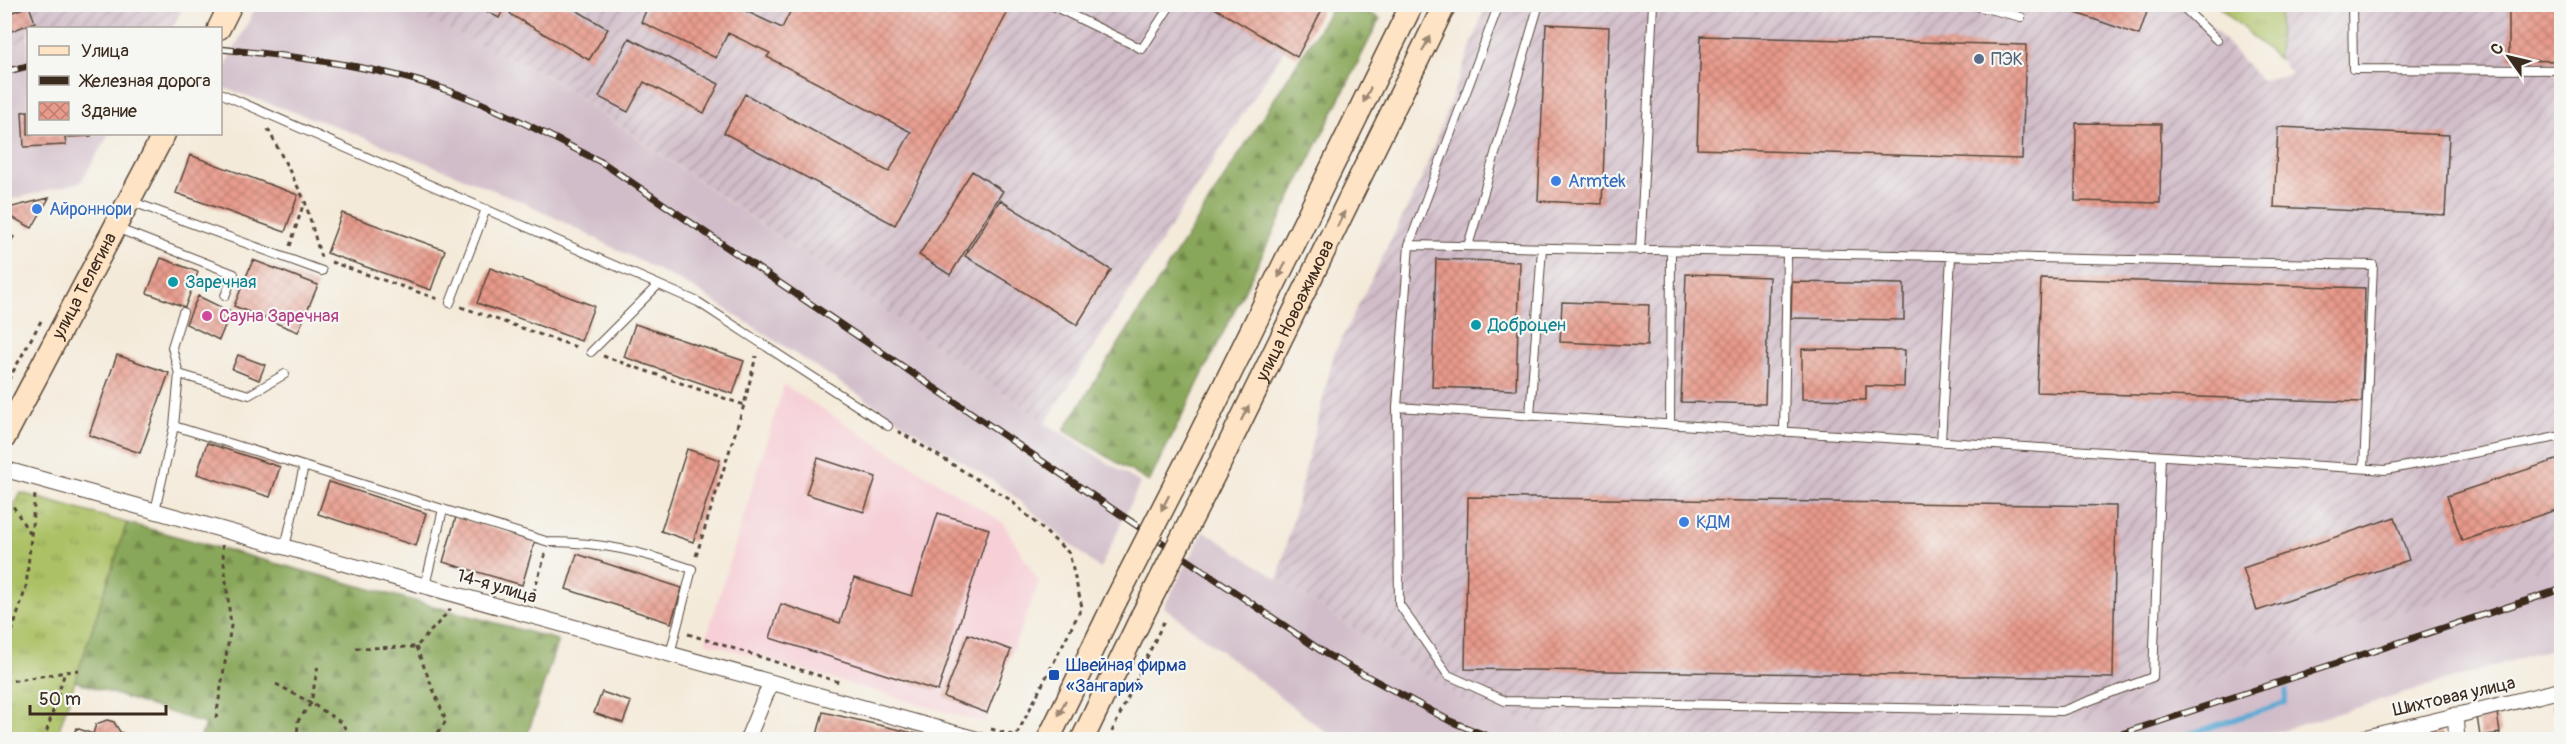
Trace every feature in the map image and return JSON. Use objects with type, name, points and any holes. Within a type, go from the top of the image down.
[{"type":"main road","points":[[220,27],[231,4]]},
{"type":"main road","name":"улица Новоажимова","points":[[1048,740],[1412,4]]},
{"type":"main road","name":"улица Новоажимова","points":[[1082,740],[1445,4]]},
{"type":"main road","name":"улица Телегина","points":[[6,430],[163,135]]},
{"type":"street","name":"14-я улица","points":[[4,469],[771,682],[981,733]]},
{"type":"street","points":[[747,740],[771,682]]},
{"type":"street","name":"Шихтовая улица","points":[[2355,740],[2562,690]]},
{"type":"street","points":[[2456,716],[2457,740]]},
{"type":"lane","points":[[1049,4],[1142,49],[1171,4]]},
{"type":"lane","points":[[1498,4],[1409,245],[1397,407],[1399,604],[1448,675],[1505,701],[2062,711],[2153,677],[2161,456]]},
{"type":"lane","points":[[1468,246],[1539,4]]},
{"type":"lane","points":[[1640,250],[1653,4]]},
{"type":"lane","points":[[1968,4],[2021,17]]},
{"type":"lane","points":[[2180,4],[2217,40]]},
{"type":"lane","points":[[2352,4],[2353,69],[2562,70]]},
{"type":"lane","points":[[222,94],[698,302],[888,426]]},
{"type":"lane","points":[[129,200],[322,271]]},
{"type":"lane","points":[[450,303],[486,209]]},
{"type":"lane","points":[[115,227],[234,274],[225,296]]},
{"type":"lane","points":[[1409,245],[2373,265],[2364,468]]},
{"type":"lane","points":[[1530,416],[1542,248]]},
{"type":"lane","points":[[1670,424],[1671,251]]},
{"type":"lane","points":[[1784,432],[1787,253]]},
{"type":"lane","points":[[1941,442],[1951,256]]},
{"type":"lane","points":[[591,352],[658,285]]},
{"type":"lane","points":[[155,511],[174,426],[179,374],[172,347],[183,312]]},
{"type":"lane","points":[[179,374],[249,395],[285,374]]},
{"type":"lane","points":[[1397,407],[2386,470],[2562,436]]},
{"type":"lane","points":[[174,426],[549,542],[588,542],[638,551],[692,569],[670,654]]},
{"type":"lane","points":[[285,547],[304,466]]},
{"type":"lane","points":[[425,586],[443,509]]},
{"type":"path","points":[[257,109],[305,201],[321,258]]},
{"type":"path","points":[[290,246],[305,201]]},
{"type":"path","points":[[692,569],[744,405],[759,342]]},
{"type":"path","points":[[888,426],[1009,499],[1069,553],[1082,607],[1015,738],[981,733]]},
{"type":"path","points":[[4,658],[26,586],[36,488]]},
{"type":"path","points":[[4,491],[31,536]]},
{"type":"path","points":[[216,718],[231,626],[221,539]]},
{"type":"path","points":[[527,614],[549,542]]},
{"type":"path","points":[[356,648],[416,647],[456,604]]},
{"type":"path","points":[[676,630],[845,684]]},
{"type":"path","points":[[416,647],[446,722],[433,740]]},
{"type":"path","points":[[297,740],[298,721],[311,703],[318,665]]},
{"type":"path","points":[[4,682],[79,670]]},
{"type":"path","points":[[44,740],[65,672]]},
{"type":"path","points":[[276,684],[342,723],[352,740]]},
{"type":"shaded area","points":[[5,5],[184,5],[173,27],[27,27],[27,39],[5,48]]},
{"type":"shaded area","points":[[257,5],[394,5],[551,78],[1045,423],[1140,483],[1100,569],[1008,491],[695,289],[528,204],[338,127],[222,87],[222,73]]},
{"type":"shaded area","points":[[394,5],[1313,5],[1045,423],[552,78]]},
{"type":"shaded area","points":[[1486,5],[2192,5],[2261,80],[2292,74],[2278,59],[2280,5],[2561,5],[2561,563],[2274,652],[2200,686],[2022,740],[1638,740],[1543,727],[1464,701],[1278,579],[1334,354],[1422,178]]},
{"type":"shaded area","points":[[27,39],[27,135],[108,135],[81,182],[5,201],[5,48]]},
{"type":"shaded area","points":[[784,385],[1003,523],[1039,582],[985,723],[705,642]]},
{"type":"shaded area","points":[[1204,531],[1464,701],[1543,727],[1638,739],[1335,739],[1164,607]]},
{"type":"shaded area","points":[[2561,562],[2561,646],[2252,739],[2022,739],[2200,686],[2274,652]]},
{"type":"green space","points":[[1334,5],[1352,5],[1380,18],[1149,482],[1064,430]]},
{"type":"green space","points":[[2217,5],[2280,5],[2278,59]]},
{"type":"green space","points":[[21,493],[127,523],[56,739],[5,739],[5,524]]},
{"type":"green space","points":[[127,523],[558,640],[526,739],[200,739],[205,724],[75,681]]},
{"type":"building","points":[[473,4],[506,4],[499,18]]},
{"type":"building","points":[[514,4],[566,4],[608,29],[589,60],[513,16],[510,13]]},
{"type":"building","points":[[649,4],[741,4],[739,8],[782,28],[794,4],[1012,4],[895,225],[724,133],[745,94],[889,172],[911,132],[767,57],[770,53],[728,33],[716,58],[641,22]]},
{"type":"building","points":[[1212,4],[1325,4],[1297,57],[1211,6]]},
{"type":"building","points":[[2135,4],[2148,9],[2139,35],[2053,5]]},
{"type":"building","points":[[2509,4],[2562,4],[2562,61],[2509,60]]},
{"type":"building","points":[[29,6],[35,22],[4,34],[4,15]]},
{"type":"building","points":[[1546,24],[1609,27],[1602,204],[1538,201]]},
{"type":"building","points":[[1701,36],[2026,45],[2022,159],[1697,149]]},
{"type":"building","points":[[629,38],[719,84],[704,113],[644,82],[628,112],[599,97]]},
{"type":"building","points":[[27,111],[27,135],[91,136],[65,137],[66,145],[24,147],[22,112]]},
{"type":"building","points":[[2076,123],[2161,124],[2160,203],[2075,201]]},
{"type":"building","points":[[2278,127],[2449,135],[2445,215],[2274,207]]},
{"type":"building","points":[[190,155],[298,195],[285,232],[176,193]]},
{"type":"building","points":[[972,171],[1003,191],[950,275],[919,255]]},
{"type":"building","points":[[49,198],[32,228],[4,213],[4,209]]},
{"type":"building","points":[[1000,200],[1111,270],[1077,325],[965,256]]},
{"type":"building","points":[[342,213],[445,250],[431,290],[327,253]]},
{"type":"building","points":[[4,231],[14,237],[4,252]]},
{"type":"building","name":"Заречная","points":[[161,258],[198,272],[185,307],[147,293]]},
{"type":"building","name":"Доброцен","points":[[1436,259],[1520,262],[1516,390],[1432,387]]},
{"type":"building","points":[[253,260],[318,285],[298,332],[234,306]]},
{"type":"building","points":[[490,268],[594,306],[581,341],[477,303]]},
{"type":"building","points":[[1686,274],[1769,277],[1765,404],[1681,402]]},
{"type":"building","points":[[2041,278],[2365,288],[2362,402],[2037,392]]},
{"type":"building","points":[[1792,282],[1904,284],[1904,320],[1791,318]]},
{"type":"building","points":[[198,296],[231,312],[219,340],[186,324]]},
{"type":"building","points":[[1562,302],[1649,305],[1647,346],[1560,342]]},
{"type":"building","points":[[635,324],[744,361],[733,394],[624,357]]},
{"type":"building","points":[[1802,349],[1905,350],[1904,387],[1866,386],[1866,400],[1802,399]]},
{"type":"building","points":[[117,355],[169,373],[140,453],[89,435]]},
{"type":"building","points":[[238,355],[265,365],[259,380],[232,369]]},
{"type":"building","points":[[207,443],[280,467],[270,497],[197,474]]},
{"type":"building","points":[[687,449],[720,460],[693,542],[661,531]]},
{"type":"building","points":[[818,458],[876,477],[864,512],[806,494]]},
{"type":"building","points":[[2562,458],[2562,508],[2462,541],[2447,496]]},
{"type":"building","points":[[329,482],[426,513],[416,546],[318,514]]},
{"type":"building","points":[[1468,497],[2116,506],[2113,678],[1465,669]]},
{"type":"building","points":[[938,513],[989,529],[938,691],[770,638],[781,604],[840,623],[854,578],[912,596]]},
{"type":"building","points":[[456,517],[535,541],[522,585],[443,562]]},
{"type":"building","points":[[2395,517],[2409,560],[2257,611],[2243,568]]},
{"type":"building","points":[[577,554],[682,588],[671,623],[566,589]]},
{"type":"building","points":[[968,634],[1011,650],[987,713],[944,697]]},
{"type":"building","points":[[602,692],[631,702],[623,723],[594,713]]},
{"type":"building","points":[[2562,704],[2562,725],[2557,726],[2555,705]]},
{"type":"building","points":[[823,712],[926,736],[925,740],[816,739]]},
{"type":"building","points":[[2497,713],[2500,733],[2480,736],[2477,716]]},
{"type":"building","points":[[107,720],[114,722],[120,732],[136,740],[72,740],[76,728],[93,734],[96,724]]},
{"type":"building","points":[[2442,732],[2442,740],[2421,740],[2421,733]]},
{"type":"waterway","points":[[2170,740],[2285,703],[2286,691]]},
{"type":"railway","points":[[222,49],[341,64],[430,84],[495,109],[603,163],[1326,654],[1450,721],[1497,740]]},
{"type":"railway","points":[[4,72],[27,66]]},
{"type":"railway","points":[[2103,740],[2562,589]]},
{"type":"place","name":"ПЭК","points":[[1979,59]]},
{"type":"place","name":"Armtek","points":[[1556,181]]},
{"type":"place","name":"Айроннори","points":[[37,209]]},
{"type":"place","name":"Заречная","points":[[173,282]]},
{"type":"place","name":"Сауна Заречная","points":[[207,316]]},
{"type":"place","name":"Доброцен","points":[[1476,325]]},
{"type":"place","name":"КДМ","points":[[1684,522]]},
{"type":"place","name":"Швейная фирма «Зангари»","points":[[1054,675]]}]
